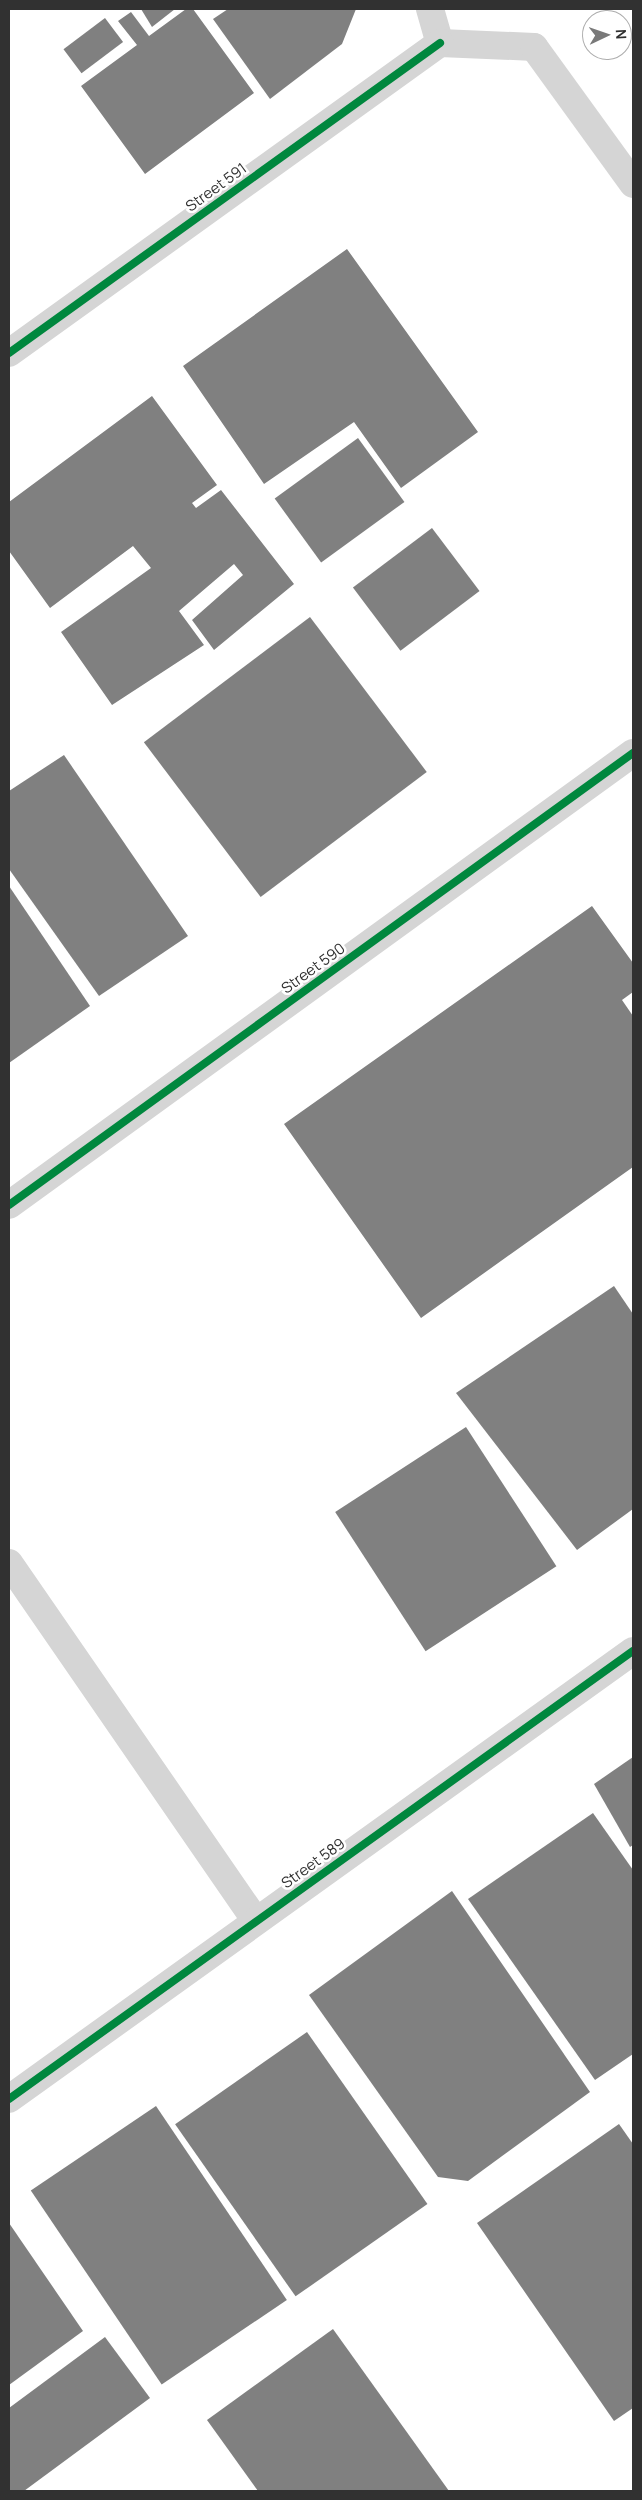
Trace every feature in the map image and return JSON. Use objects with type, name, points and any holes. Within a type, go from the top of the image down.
[{"type":"street","points":[[430,9],[440,43],[534,47],[633,184]]},
{"type":"street","name":"Street 591","points":[[9,353],[440,43]]},
{"type":"street","name":"Street 590","points":[[9,1205],[633,753]]},
{"type":"street","points":[[9,1563],[256,1921]]},
{"type":"street","name":"Street 589","points":[[9,2100],[633,1651]]},
{"type":"building","points":[[141,9],[175,9],[152,27]]},
{"type":"building","points":[[186,9],[193,9],[254,93],[145,174],[81,86],[137,45],[118,21],[131,12],[149,36]]},
{"type":"building","points":[[228,9],[356,9],[342,44],[270,99],[213,19]]},
{"type":"building","points":[[105,18],[123,42],[82,73],[63,49]]},
{"type":"building","points":[[347,249],[478,432],[401,488],[354,422],[264,484],[183,366]]},
{"type":"building","points":[[152,396],[217,485],[192,503],[196,508],[221,490],[294,584],[214,650],[192,620],[243,575],[234,564],[179,611],[204,645],[112,705],[61,632],[151,568],[133,546],[50,608],[9,551],[9,502]]},
{"type":"building","points":[[358,438],[404,502],[321,562],[275,499]]},
{"type":"building","points":[[432,528],[480,591],[400,651],[353,588]]},
{"type":"building","points":[[310,617],[427,772],[261,897],[144,742]]},
{"type":"building","points":[[64,755],[188,936],[99,996],[9,869],[9,791]]},
{"type":"building","points":[[9,886],[90,1006],[9,1063]]},
{"type":"building","points":[[592,906],[633,963],[633,992],[622,1000],[633,1016],[633,1167],[421,1318],[284,1124]]},
{"type":"building","points":[[614,1286],[633,1314],[633,1509],[577,1550],[456,1393]]},
{"type":"building","points":[[466,1427],[556,1566],[426,1651],[335,1512]]},
{"type":"building","points":[[633,1757],[633,1845],[630,1847],[594,1784]]},
{"type":"building","points":[[593,1813],[633,1870],[633,2054],[595,2080],[468,1899]]},
{"type":"building","points":[[452,1891],[590,2092],[468,2181],[438,2177],[309,1995]]},
{"type":"building","points":[[307,2032],[427,2204],[296,2296],[175,2124]]},
{"type":"building","points":[[156,2106],[287,2300],[162,2384],[31,2190]]},
{"type":"building","points":[[619,2124],[633,2144],[633,2408],[614,2421],[477,2223]]},
{"type":"building","points":[[9,2223],[83,2331],[9,2385]]},
{"type":"building","points":[[333,2329],[449,2491],[258,2491],[207,2420]]},
{"type":"building","points":[[105,2337],[150,2398],[24,2491],[9,2491],[9,2408]]},
{"type":"cycle path","points":[[9,353],[440,43]]},
{"type":"cycle path","points":[[9,1205],[633,753]]},
{"type":"cycle path","points":[[9,2099],[633,1651]]}]
